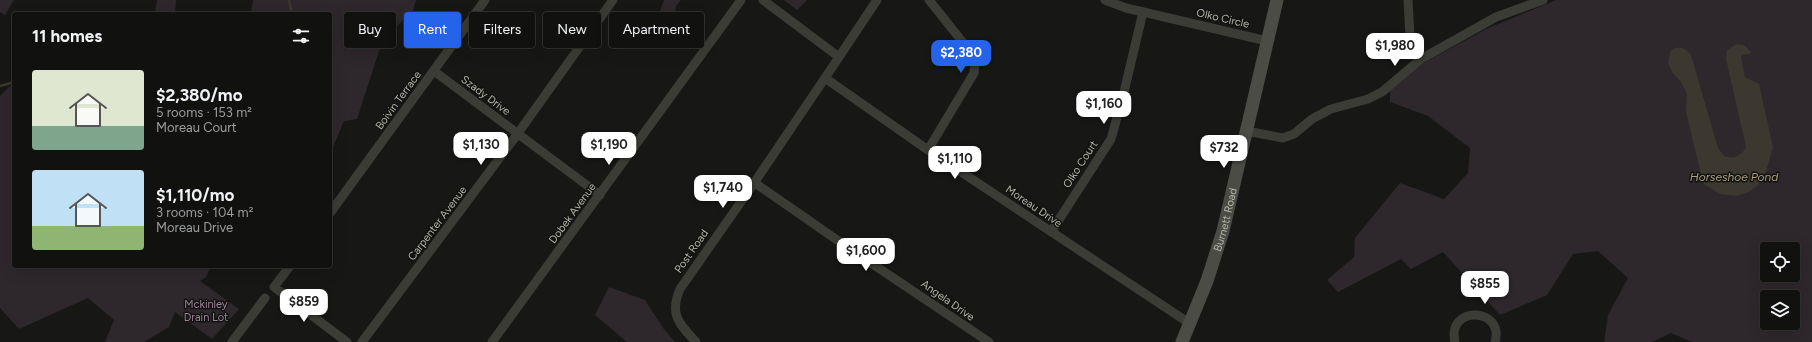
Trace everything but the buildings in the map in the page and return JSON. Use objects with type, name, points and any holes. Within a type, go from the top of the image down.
[{"type":"main road","name":"Burnett Road","points":[[1182,342],[1211,269],[1224,231],[1277,0]]},
{"type":"street","name":"Boivin Terrace","points":[[332,210],[485,0]]},
{"type":"street","name":"Carpenter Avenue","points":[[362,342],[518,133],[613,0]]},
{"type":"street","name":"Dobek Avenue","points":[[492,342],[741,0]]},
{"type":"street","points":[[763,0],[839,58]]},
{"type":"street","points":[[825,78],[877,0]]},
{"type":"street","points":[[928,150],[974,73],[975,61],[965,45],[930,0]]},
{"type":"street","name":"Olko Circle","points":[[1105,0],[1126,8],[1267,41]]},
{"type":"street","points":[[1408,0],[1410,38],[1421,58]]},
{"type":"street","points":[[1246,131],[1283,138],[1294,134],[1312,119],[1331,109],[1368,99],[1382,92],[1421,58],[1496,17],[1543,0]]},
{"type":"street","name":"Olko Court","points":[[1051,232],[1111,139],[1143,12]]},
{"type":"street","name":"Szady Drive","points":[[434,71],[600,195]]},
{"type":"street","name":"Moreau Drive","points":[[825,78],[928,150],[1189,323]]},
{"type":"street","name":"Post Road","points":[[696,342],[684,330],[676,316],[675,305],[685,279],[755,183],[825,78]]},
{"type":"street","name":"Angela Drive","points":[[755,183],[975,338],[990,342]]},
{"type":"street","points":[[288,268],[274,287],[347,342]]},
{"type":"street","points":[[232,342],[265,298]]},
{"type":"street","points":[[1455,342],[1454,330],[1458,324],[1462,319],[1475,314],[1488,319],[1494,325],[1496,338],[1495,342]]},
{"type":"green space","points":[[0,0],[14,0],[5,15],[0,12]]},
{"type":"green space","points":[[157,0],[176,0],[175,12],[155,12]]},
{"type":"green space","points":[[253,0],[416,0],[413,10],[411,12],[404,12],[404,19],[396,28],[396,12],[344,12],[344,48],[381,48],[357,119],[344,121],[332,147],[332,12],[251,12]]},
{"type":"green space","points":[[664,0],[681,0],[676,6],[675,12],[660,12]]},
{"type":"green space","points":[[784,0],[807,0],[797,10]]},
{"type":"green space","points":[[1556,0],[1812,0],[1812,342],[1692,342],[1671,333],[1652,342],[1604,342],[1608,315],[1628,278],[1598,251],[1573,254],[1547,295],[1500,315],[1443,252],[1411,269],[1401,259],[1338,292],[1327,280],[1354,257],[1355,238],[1400,183],[1444,199],[1468,173],[1470,148],[1428,116],[1390,102],[1390,91],[1422,64],[1486,29]]},
{"type":"green space","name":"Mckinley Drain Lot","points":[[12,84],[12,268],[210,268],[206,277],[200,281],[239,309],[212,339],[175,312],[169,327],[144,342],[105,342],[114,320],[88,298],[19,329],[0,308],[0,96]]},
{"type":"green space","points":[[609,287],[645,300],[663,328],[675,342],[627,342],[595,315]]},
{"type":"water","name":"Horseshoe Pond","points":[[1737,44],[1744,45],[1751,52],[1750,54],[1742,55],[1741,57],[1745,77],[1759,84],[1773,147],[1766,172],[1759,184],[1749,192],[1736,196],[1720,194],[1704,184],[1686,112],[1687,94],[1681,82],[1672,72],[1668,62],[1671,50],[1674,48],[1682,48],[1691,55],[1718,148],[1724,156],[1734,157],[1740,154],[1746,147],[1726,59],[1727,50]]},
{"type":"waterway","points":[[289,0],[292,12]]},
{"type":"waterway","points":[[0,86],[12,83]]}]
